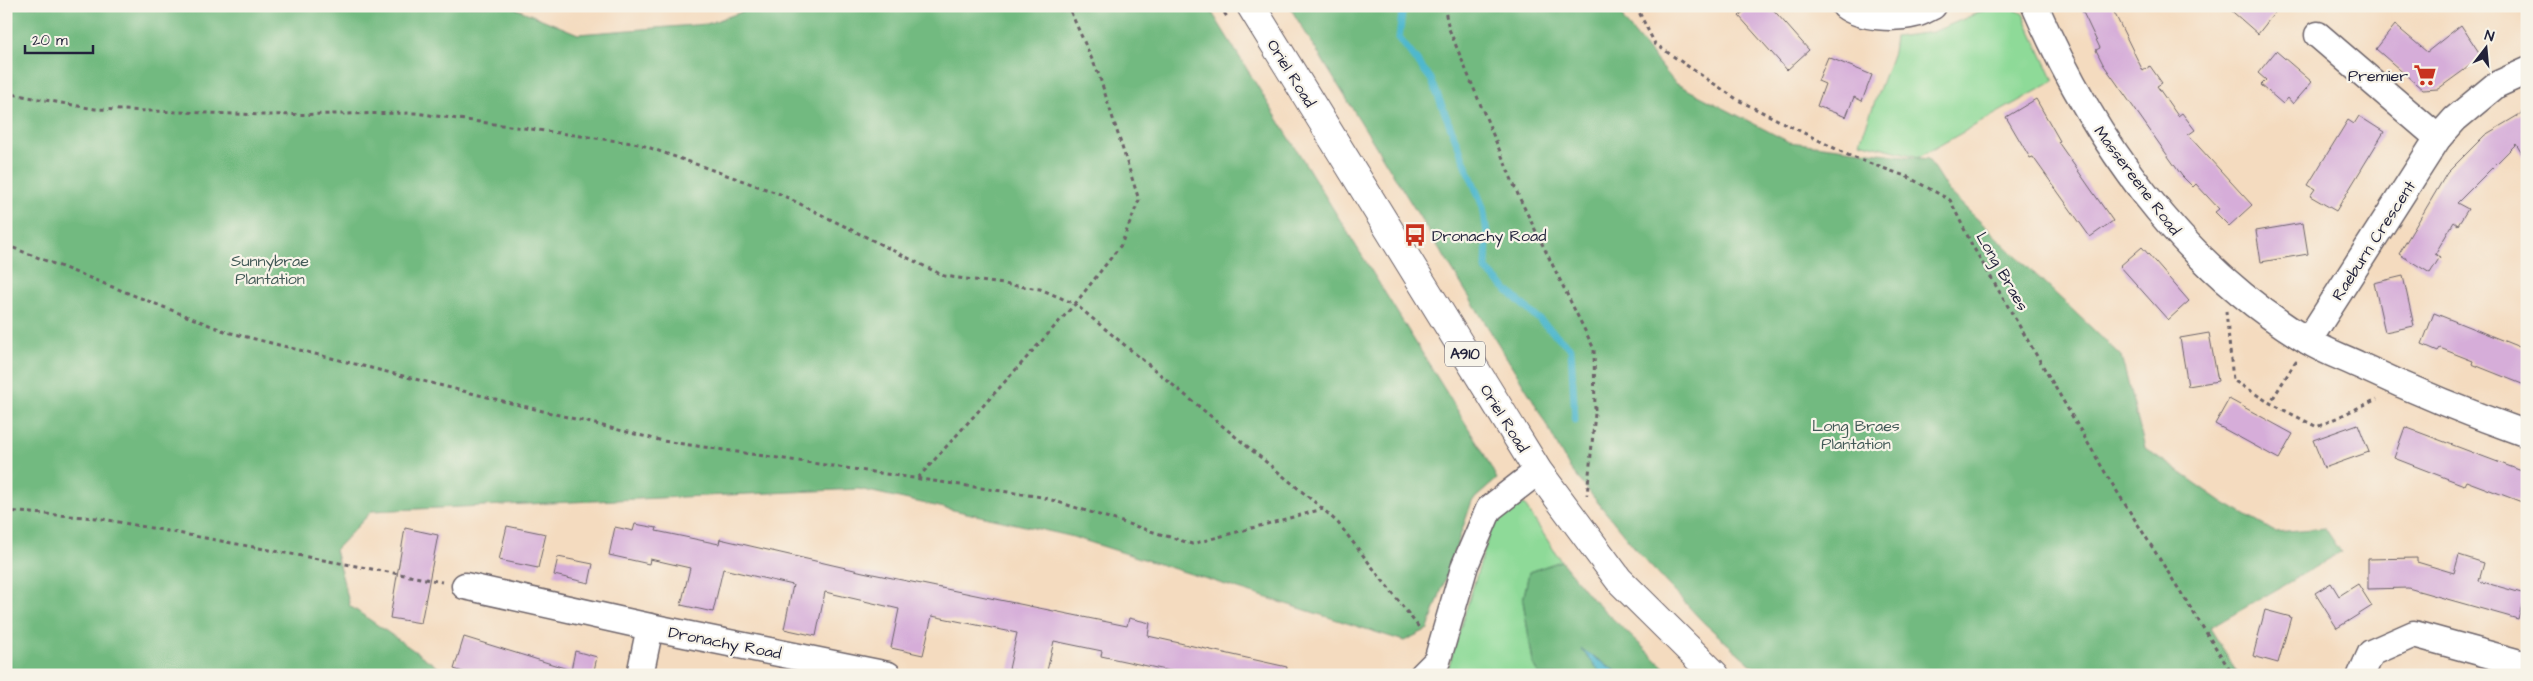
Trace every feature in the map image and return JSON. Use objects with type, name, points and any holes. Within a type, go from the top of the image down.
[{"type":"main road","name":"Oriel Road","points":[[1251,6],[1538,471],[1619,580],[1715,675]]},
{"type":"street","points":[[1844,6],[1852,12],[1886,16],[1915,14],[1933,6]]},
{"type":"street","name":"Massereene Road","points":[[2035,6],[2060,62],[2118,158],[2173,228],[2250,301],[2308,342],[2404,387],[2527,434]]},
{"type":"street","points":[[2318,34],[2438,138]]},
{"type":"street","name":"Raeburn Crescent","points":[[2308,342],[2438,138],[2455,119],[2496,84],[2527,71]]},
{"type":"street","points":[[1430,658],[1465,565],[1490,509],[1538,471]]},
{"type":"street","name":"Dronachy Road","points":[[465,586],[650,627],[888,675]]},
{"type":"street","name":"Dronachy Road","points":[[640,675],[650,627]]},
{"type":"street","points":[[2361,675],[2371,653],[2414,634],[2527,665]]},
{"type":"path","points":[[918,478],[1075,304],[1121,245],[1139,200],[1099,75],[1068,6]]},
{"type":"path","points":[[1444,6],[1450,29],[1519,197],[1594,349],[1595,413],[1583,532]]},
{"type":"path","name":"Long Braes","points":[[1636,6],[1655,44],[1738,100],[1852,157],[1908,177],[1950,200],[1972,245],[2106,474],[2234,675]]},
{"type":"path","points":[[6,94],[95,109],[263,115],[415,113],[639,144],[780,194],[944,276],[1040,289],[1075,304],[1338,523],[1427,638],[1430,658]]},
{"type":"path","points":[[6,245],[227,332],[663,441],[1042,496],[1192,544],[1323,509]]},
{"type":"path","points":[[2223,276],[2233,380],[2270,403],[2317,427],[2404,387]]},
{"type":"path","points":[[2270,403],[2308,342]]},
{"type":"path","points":[[6,511],[97,518],[465,586]]},
{"type":"green space","name":"Sunnybrae Plantation","points":[[6,6],[510,6],[578,34],[707,24],[759,6],[1208,6],[1482,450],[1497,479],[1472,501],[1428,629],[1404,641],[1070,536],[859,489],[372,511],[335,550],[350,606],[449,675],[6,675]]},
{"type":"green space","name":"Long Braes Plantation","points":[[1289,6],[1620,6],[1624,21],[1675,83],[1789,142],[1928,159],[1949,192],[2121,356],[2145,448],[2224,503],[2275,532],[2325,528],[2341,552],[2210,628],[2239,675],[1763,675],[1703,622],[1643,558],[1569,467],[1533,400]]},
{"type":"green space","points":[[1994,6],[2010,6],[2023,14],[2054,81],[1919,157],[1860,142],[1893,52],[1895,37],[1933,32]]},
{"type":"green space","points":[[1524,504],[1561,561],[1529,572],[1523,601],[1533,662],[1539,675],[1446,675],[1496,512]]},
{"type":"green space","points":[[1561,561],[1591,598],[1672,675],[1622,675],[1583,650],[1603,675],[1539,675],[1533,662],[1523,601],[1529,572]]},
{"type":"water","points":[[1581,649],[1622,675],[1603,675]]},
{"type":"building","points":[[1750,6],[1770,6],[1809,50],[1787,70],[1739,16]]},
{"type":"building","points":[[2080,6],[2111,6],[2143,71],[2150,66],[2162,83],[2157,86],[2178,116],[2182,113],[2195,130],[2188,135],[2252,205],[2229,226],[2215,212],[2219,209],[2196,184],[2193,187],[2182,176],[2103,64],[2096,50],[2100,48]]},
{"type":"building","points":[[2226,6],[2280,6],[2258,34]]},
{"type":"building","points":[[2395,25],[2427,52],[2461,25],[2482,57],[2438,89],[2423,90],[2376,49]]},
{"type":"building","points":[[2276,51],[2312,82],[2293,104],[2288,98],[2283,104],[2261,85],[2266,80],[2258,73]]},
{"type":"building","points":[[1828,57],[1872,75],[1862,101],[1854,97],[1846,117],[1817,106],[1825,84],[1818,81]]},
{"type":"building","points":[[2036,99],[2060,141],[2058,142],[2113,221],[2090,237],[2033,157],[2030,158],[2006,117]]},
{"type":"building","points":[[2527,110],[2527,162],[2516,144],[2457,203],[2468,209],[2458,225],[2454,222],[2435,254],[2440,257],[2430,273],[2399,254],[2447,173],[2485,135]]},
{"type":"building","points":[[2359,116],[2384,132],[2336,211],[2310,196],[2315,189],[2308,185],[2348,120],[2354,124]]},
{"type":"building","points":[[2303,223],[2308,254],[2261,262],[2256,231]]},
{"type":"building","points":[[2142,247],[2189,301],[2168,320],[2120,266]]},
{"type":"building","points":[[2403,276],[2414,326],[2385,332],[2374,283]]},
{"type":"building","points":[[2434,313],[2527,350],[2527,386],[2472,364],[2473,361],[2440,348],[2438,351],[2422,344]]},
{"type":"building","points":[[2209,333],[2218,381],[2188,386],[2180,338]]},
{"type":"building","points":[[2229,399],[2293,434],[2279,459],[2215,424]]},
{"type":"building","points":[[2358,424],[2369,452],[2324,468],[2313,440]]},
{"type":"building","points":[[2405,427],[2527,473],[2527,504],[2466,481],[2464,485],[2394,458]]},
{"type":"building","points":[[635,524],[657,528],[656,531],[719,544],[720,539],[863,572],[1127,626],[1129,618],[1150,623],[1148,636],[1287,667],[1286,675],[1189,675],[1101,656],[1102,651],[1054,641],[1046,675],[1035,675],[1009,669],[1017,633],[932,616],[923,655],[891,648],[899,609],[825,592],[816,636],[784,629],[793,585],[723,569],[713,612],[681,605],[690,568],[650,559],[649,564],[609,555],[615,527],[633,531]]},
{"type":"building","points":[[507,526],[546,534],[538,568],[499,560]]},
{"type":"building","points":[[405,528],[438,535],[421,623],[390,618]]},
{"type":"building","points":[[2459,555],[2484,563],[2479,581],[2525,594],[2518,619],[2408,588],[2368,589],[2368,559],[2417,558],[2417,562],[2454,573]]},
{"type":"building","points":[[558,557],[593,564],[589,583],[554,575]]},
{"type":"building","points":[[2331,583],[2339,596],[2358,584],[2372,606],[2337,628],[2315,593]]},
{"type":"building","points":[[2265,610],[2291,617],[2278,663],[2253,656]]},
{"type":"building","points":[[464,637],[571,670],[575,651],[597,657],[593,675],[472,675],[454,669]]},
{"type":"waterway","points":[[1403,6],[1399,38],[1431,79],[1483,207],[1487,234],[1486,269],[1506,290],[1571,349],[1575,420]]},
{"type":"place","name":"Premier","points":[[2425,75]]},
{"type":"place","name":"Dronachy Road","points":[[1415,235]]}]
